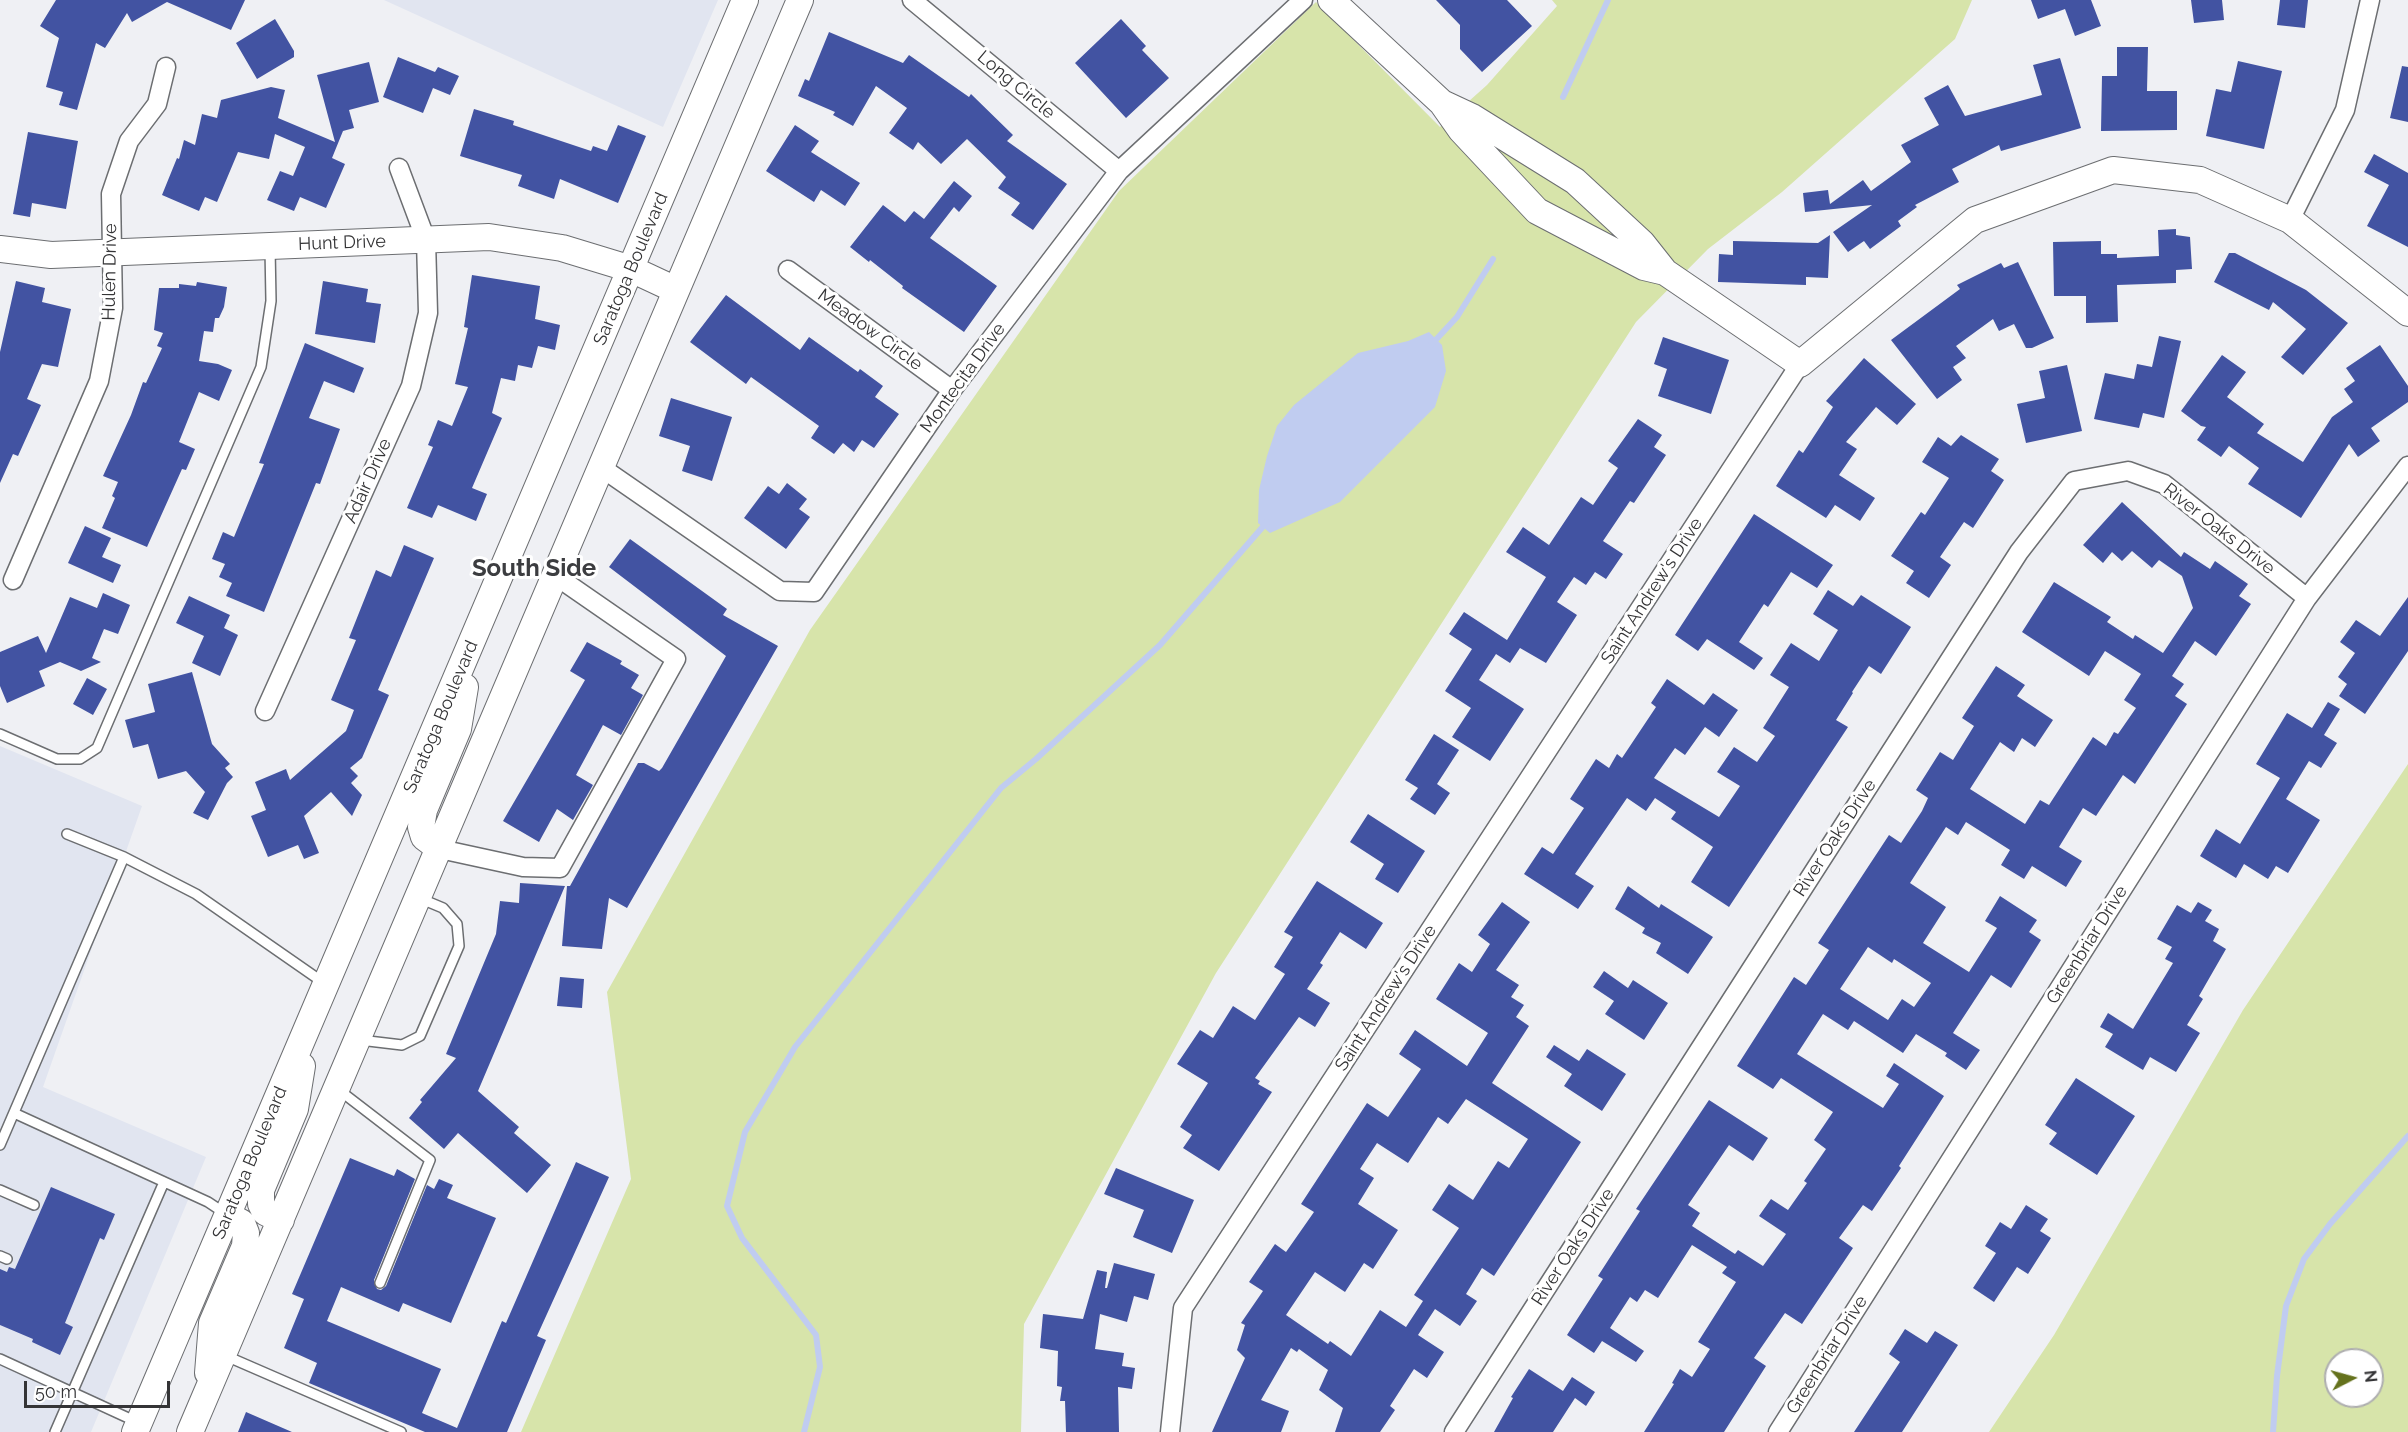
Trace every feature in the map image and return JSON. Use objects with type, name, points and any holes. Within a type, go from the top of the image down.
[{"type":"main road","name":"Saratoga Boulevard","points":[[137,1427],[745,0]]},
{"type":"main road","points":[[190,1432],[800,0]]},
{"type":"main road","points":[[1331,0],[1442,103],[1461,130],[1537,211],[1644,267],[1665,272]]},
{"type":"main road","points":[[1442,103],[1472,117],[1575,181],[1642,243],[1665,272],[1800,364]]},
{"type":"main road","name":"Saint Andrew's Drive","points":[[1800,364],[1975,220],[2113,170],[2200,180],[2290,220],[2408,313]]},
{"type":"main road","name":"Hunt Drive","points":[[0,249],[51,255],[489,237],[562,248],[631,269],[676,290]]},
{"type":"main road","points":[[440,849],[424,837],[421,827],[422,818],[458,729],[472,645]]},
{"type":"main road","points":[[281,1220],[265,1212],[261,1204],[261,1190],[295,1109],[308,1028]]},
{"type":"main road","points":[[206,1395],[212,1323],[245,1246],[246,1233],[242,1223],[228,1215]]},
{"type":"street","name":"Long Circle","points":[[912,0],[1119,171]]},
{"type":"street","name":"Montecita Drive","points":[[602,468],[780,591],[814,592],[952,390],[1119,171],[1303,0]]},
{"type":"street","points":[[2290,220],[2345,110],[2370,0]]},
{"type":"street","name":"Hulen Drive","points":[[13,580],[99,381],[113,308],[111,194],[129,141],[157,104],[166,67]]},
{"type":"street","name":"Adair Drive","points":[[265,711],[411,386],[428,313],[426,240],[399,168]]},
{"type":"street","name":"Meadow Circle","points":[[788,270],[952,390]]},
{"type":"street","name":"Saint Andrew's Drive","points":[[1170,1432],[1184,1308],[1800,364]]},
{"type":"street","name":"Greenbriar Drive","points":[[1778,1432],[2307,598],[2408,466]]},
{"type":"street","name":"River Oaks Drive","points":[[1454,1432],[2019,552],[2074,482],[2128,471],[2164,484],[2307,598]]},
{"type":"street","points":[[440,849],[523,867],[560,868],[676,659],[556,576]]},
{"type":"lane","points":[[0,734],[57,759],[80,759],[97,748],[261,367],[271,301],[270,246]]},
{"type":"lane","points":[[67,834],[124,857],[196,894],[327,985]]},
{"type":"lane","points":[[0,1144],[124,857]]},
{"type":"lane","points":[[358,1040],[402,1045],[420,1036],[459,946],[457,924],[443,908],[419,898]]},
{"type":"lane","points":[[337,1089],[430,1160],[380,1282]]},
{"type":"lane","points":[[14,1113],[208,1202],[228,1215]]},
{"type":"lane","points":[[55,1432],[164,1182]]},
{"type":"lane","points":[[0,1190],[34,1205]]},
{"type":"lane","points":[[223,1355],[401,1432]]},
{"type":"lane","points":[[0,1359],[73,1392],[137,1427]]},
{"type":"shaded area","points":[[384,0],[718,0],[663,127]]},
{"type":"shaded area","points":[[0,746],[142,806],[43,1087],[206,1157],[91,1432],[0,1432]]},
{"type":"green space","points":[[1552,0],[1972,0],[1955,39],[1782,192],[1708,249],[1636,322],[1216,973],[1024,1324],[1021,1432],[521,1432],[631,1179],[607,992],[810,630],[1119,191],[1316,2],[1440,127],[1487,85],[1557,6]]},
{"type":"green space","points":[[2408,764],[2408,1432],[1989,1432],[2054,1335],[2243,1010]]},
{"type":"water","points":[[1429,332],[1442,345],[1446,371],[1435,407],[1340,502],[1270,533],[1258,523],[1259,490],[1267,456],[1277,426],[1294,405],[1358,353],[1408,341]]},
{"type":"building","points":[[56,0],[245,0],[231,30],[167,2],[132,22],[127,13],[105,48],[96,43],[77,110],[59,105],[63,92],[46,87],[59,38],[40,26]]},
{"type":"building","points":[[1436,0],[1507,0],[1532,26],[1482,72],[1460,49],[1460,25]]},
{"type":"building","points":[[2031,0],[2091,0],[2101,26],[2075,36],[2065,9],[2038,19]]},
{"type":"building","points":[[2191,0],[2222,0],[2224,20],[2194,23]]},
{"type":"building","points":[[2280,0],[2308,0],[2305,28],[2277,25]]},
{"type":"building","points":[[275,19],[294,51],[294,57],[257,79],[236,43]]},
{"type":"building","points":[[1121,19],[1146,46],[1142,50],[1169,78],[1126,118],[1075,63]]},
{"type":"building","points":[[829,32],[903,63],[909,55],[969,97],[971,94],[1013,135],[1007,141],[1067,184],[1033,230],[1011,215],[1020,203],[998,188],[1006,177],[967,139],[941,164],[918,142],[913,150],[889,133],[907,108],[876,86],[853,126],[833,115],[835,112],[798,96],[805,79],[809,81]]},
{"type":"building","points":[[2117,47],[2148,47],[2147,91],[2177,91],[2177,130],[2101,131],[2102,76],[2117,76]]},
{"type":"building","points":[[398,57],[435,72],[438,67],[459,76],[450,95],[433,88],[423,113],[383,97]]},
{"type":"building","points":[[2060,58],[2081,128],[2001,151],[1999,145],[1952,169],[1959,182],[1915,205],[1917,207],[1898,221],[1901,226],[1870,249],[1864,241],[1848,252],[1833,232],[1872,205],[1805,212],[1803,193],[1828,190],[1830,204],[1863,180],[1871,191],[1911,162],[1901,145],[1939,125],[1924,98],[1948,85],[1965,116],[2042,95],[2033,65]]},
{"type":"building","points":[[2238,61],[2282,71],[2264,149],[2206,136],[2216,89],[2231,92]]},
{"type":"building","points":[[369,62],[379,102],[349,110],[354,128],[343,131],[332,158],[345,164],[326,208],[300,197],[294,211],[267,200],[280,171],[293,176],[305,147],[275,134],[269,159],[238,152],[217,202],[205,197],[199,211],[162,195],[177,158],[179,159],[184,140],[195,145],[202,114],[217,118],[221,100],[271,87],[285,90],[278,118],[335,142],[317,75]]},
{"type":"building","points":[[2402,66],[2408,67],[2408,122],[2390,118]]},
{"type":"building","points":[[474,109],[514,121],[513,125],[591,151],[593,146],[607,151],[618,125],[646,136],[618,203],[560,179],[554,199],[518,186],[522,175],[460,156]]},
{"type":"building","points":[[795,125],[819,141],[811,152],[860,183],[845,206],[821,190],[814,202],[766,171]]},
{"type":"building","points":[[28,132],[78,141],[66,209],[32,203],[30,217],[13,214]]},
{"type":"building","points":[[2374,154],[2408,173],[2408,247],[2367,226],[2389,185],[2364,172]]},
{"type":"building","points":[[954,181],[972,196],[959,212],[954,207],[930,238],[997,286],[964,332],[850,247],[883,205],[905,222],[914,211],[924,219]]},
{"type":"building","points":[[2176,229],[2176,235],[2190,237],[2192,269],[2176,270],[2176,283],[2117,285],[2118,322],[2086,323],[2086,296],[2054,296],[2053,242],[2101,241],[2101,254],[2117,254],[2117,258],[2159,256],[2158,230]]},
{"type":"building","points":[[1830,235],[1828,278],[1806,277],[1806,285],[1718,282],[1719,254],[1733,255],[1733,241],[1818,243]]},
{"type":"building","points":[[2229,253],[2235,253],[2306,290],[2348,323],[2303,375],[2281,357],[2306,329],[2273,302],[2269,310],[2214,282]]},
{"type":"building","points":[[2018,262],[2054,338],[2032,348],[2026,348],[2014,324],[1999,331],[1993,319],[1956,346],[1966,358],[1953,367],[1962,380],[1937,399],[1891,340],[1960,289],[1957,285],[2001,263],[2004,268]]},
{"type":"building","points":[[472,275],[540,286],[535,319],[560,325],[555,350],[538,346],[532,368],[518,365],[515,381],[501,378],[492,413],[502,418],[472,488],[487,494],[476,521],[438,505],[432,518],[407,508],[433,447],[428,445],[438,420],[452,426],[468,387],[455,384],[468,328],[464,327]]},
{"type":"building","points":[[16,281],[45,288],[42,302],[71,309],[58,367],[42,364],[27,399],[41,405],[18,456],[13,454],[0,483],[0,352]]},
{"type":"building","points":[[323,281],[368,289],[366,302],[381,304],[375,343],[315,334]]},
{"type":"building","points":[[197,282],[227,287],[224,307],[219,318],[215,318],[213,332],[204,331],[199,361],[218,364],[232,370],[219,401],[199,392],[179,442],[195,449],[186,470],[182,469],[147,547],[102,528],[115,498],[112,496],[118,482],[103,476],[131,415],[143,382],[146,383],[162,348],[157,346],[163,333],[154,330],[159,288],[179,288],[179,284],[196,286]]},
{"type":"building","points":[[726,295],[800,350],[809,337],[858,372],[860,369],[883,386],[875,397],[899,414],[874,448],[862,440],[854,452],[843,443],[834,454],[811,438],[819,426],[751,377],[746,384],[690,342]]},
{"type":"building","points":[[2159,336],[2181,341],[2164,418],[2143,413],[2139,428],[2094,419],[2105,373],[2134,379],[2137,364],[2152,367]]},
{"type":"building","points":[[1663,337],[1729,360],[1711,414],[1658,396],[1667,369],[1654,364]]},
{"type":"building","points":[[305,343],[364,368],[354,393],[324,381],[309,418],[340,429],[320,484],[316,483],[264,612],[226,596],[232,583],[219,577],[225,564],[212,559],[223,532],[234,537],[264,464],[259,463]]},
{"type":"building","points":[[2380,345],[2408,386],[2408,402],[2371,428],[2380,441],[2358,457],[2349,444],[2301,518],[2248,484],[2259,468],[2229,446],[2221,457],[2197,440],[2206,427],[2201,426],[2181,411],[2222,355],[2246,372],[2227,397],[2264,424],[2257,433],[2303,462],[2332,417],[2353,402],[2344,389],[2355,381],[2346,368]]},
{"type":"building","points":[[1864,358],[1916,404],[1897,425],[1876,407],[1846,442],[1857,449],[1839,475],[1875,498],[1860,521],[1835,505],[1826,518],[1776,486],[1799,450],[1803,453],[1833,407],[1826,401]]},
{"type":"building","points":[[2067,365],[2082,431],[2026,443],[2017,404],[2045,398],[2039,371]]},
{"type":"building","points":[[671,398],[732,417],[712,481],[682,471],[690,446],[659,436]]},
{"type":"building","points":[[1638,419],[1662,435],[1654,447],[1666,455],[1634,503],[1630,501],[1603,541],[1623,554],[1606,579],[1595,572],[1586,585],[1574,577],[1557,602],[1577,615],[1546,663],[1520,648],[1510,663],[1496,654],[1479,680],[1524,709],[1490,761],[1452,737],[1471,708],[1445,691],[1472,649],[1449,634],[1464,612],[1507,640],[1546,577],[1506,552],[1523,527],[1549,545],[1581,497],[1593,505],[1618,468],[1608,461]]},
{"type":"building","points":[[1961,435],[1999,459],[1991,471],[2004,480],[1973,528],[1964,522],[1940,557],[1951,565],[1929,598],[1906,583],[1914,571],[1891,556],[1921,512],[1925,515],[1949,478],[1922,462],[1938,437],[1951,446]]},
{"type":"building","points":[[787,483],[807,499],[799,509],[810,517],[786,549],[744,518],[768,486],[779,494]]},
{"type":"building","points":[[2122,502],[2181,557],[2184,552],[2210,569],[2215,561],[2248,584],[2239,596],[2251,604],[2216,656],[2195,641],[2172,676],[2184,684],[2175,696],[2187,704],[2135,784],[2123,775],[2096,816],[2083,808],[2059,847],[2082,861],[2066,887],[2032,866],[2024,879],[2001,865],[2010,850],[1966,822],[1958,835],[1946,827],[1910,883],[1946,907],[1923,943],[1969,972],[1997,928],[1985,921],[2000,896],[2037,920],[2029,932],[2041,940],[2011,988],[1991,975],[1953,1033],[1980,1050],[1966,1070],[1945,1056],[1947,1053],[1916,1034],[1903,1053],[1854,1021],[1848,1030],[1823,1014],[1797,1054],[1883,1108],[1899,1084],[1886,1076],[1894,1063],[1944,1096],[1872,1211],[1863,1205],[1839,1238],[1853,1248],[1802,1324],[1785,1313],[1754,1358],[1766,1366],[1724,1432],[1644,1432],[1674,1384],[1672,1383],[1680,1369],[1692,1377],[1710,1349],[1698,1342],[1736,1282],[1722,1273],[1727,1267],[1692,1245],[1658,1298],[1645,1290],[1637,1302],[1630,1297],[1610,1328],[1644,1351],[1636,1362],[1602,1341],[1594,1353],[1567,1335],[1603,1279],[1598,1276],[1640,1211],[1636,1209],[1709,1100],[1768,1138],[1753,1161],[1729,1145],[1688,1205],[1700,1213],[1692,1226],[1735,1254],[1738,1250],[1763,1266],[1786,1234],[1759,1216],[1771,1199],[1788,1210],[1807,1183],[1804,1181],[1826,1149],[1814,1140],[1833,1112],[1781,1078],[1773,1089],[1737,1066],[1794,977],[1806,985],[1829,950],[1818,943],[1889,835],[1901,843],[1922,811],[1928,798],[1916,790],[1940,752],[1953,760],[1974,726],[1962,718],[1996,666],[2025,685],[2017,696],[2053,720],[2035,747],[2022,738],[2014,752],[2000,742],[1970,789],[2025,824],[2040,800],[2049,805],[2093,737],[2106,746],[2114,732],[2118,734],[2136,708],[2124,700],[2141,674],[2105,651],[2089,676],[2022,632],[2054,582],[2111,617],[2107,622],[2133,639],[2135,635],[2163,653],[2193,608],[2182,576],[2159,560],[2152,568],[2132,551],[2122,561],[2112,552],[2103,563],[2083,545]],"holes":[[[1868,947],[1892,963],[1894,959],[1931,983],[1914,1007],[1902,999],[1888,1020],[1840,989]]]},
{"type":"building","points":[[1754,514],[1833,565],[1817,588],[1791,572],[1768,607],[1764,604],[1739,642],[1763,658],[1754,670],[1707,639],[1698,651],[1675,635]]},
{"type":"building","points":[[85,526],[111,538],[102,557],[121,565],[113,583],[68,563]]},
{"type":"building","points":[[630,539],[727,609],[723,615],[778,646],[627,908],[609,898],[602,949],[562,946],[567,886],[570,886],[638,763],[644,763],[659,771],[662,768],[726,656],[609,567]]},
{"type":"building","points":[[404,545],[434,558],[378,690],[389,695],[362,758],[350,768],[358,776],[351,783],[362,795],[352,816],[331,792],[304,816],[319,853],[304,859],[298,845],[268,857],[251,816],[266,810],[255,782],[286,769],[290,780],[346,731],[354,710],[331,700],[356,640],[349,638],[376,570],[391,577]]},
{"type":"building","points":[[1828,590],[1853,606],[1861,595],[1911,627],[1881,674],[1869,666],[1852,692],[1836,720],[1848,727],[1729,907],[1691,882],[1713,847],[1671,819],[1676,812],[1655,798],[1646,811],[1627,798],[1575,874],[1594,886],[1578,909],[1524,874],[1542,847],[1553,854],[1584,808],[1570,799],[1596,759],[1609,768],[1617,754],[1622,758],[1656,707],[1651,703],[1667,679],[1704,705],[1713,693],[1738,710],[1719,737],[1705,727],[1685,755],[1675,748],[1654,778],[1719,817],[1740,786],[1717,772],[1734,747],[1757,762],[1775,736],[1763,728],[1789,687],[1770,675],[1791,643],[1819,661],[1838,630],[1813,614]]},
{"type":"building","points":[[103,593],[130,605],[118,634],[104,629],[92,658],[101,662],[81,671],[60,662],[39,671],[45,686],[7,703],[0,686],[0,652],[38,636],[46,653],[70,597],[97,608]]},
{"type":"building","points":[[189,596],[230,615],[224,628],[238,635],[220,676],[192,663],[204,636],[176,623]]},
{"type":"building","points":[[2408,597],[2408,651],[2365,714],[2339,696],[2347,684],[2338,677],[2355,653],[2340,642],[2356,620],[2380,636]]},
{"type":"building","points":[[587,642],[622,661],[620,664],[639,675],[631,688],[643,695],[621,735],[603,725],[576,775],[593,785],[573,820],[557,809],[539,842],[503,821],[585,680],[570,671]]},
{"type":"building","points":[[192,672],[212,744],[230,764],[225,768],[233,777],[227,783],[208,820],[193,813],[205,792],[186,771],[158,779],[148,744],[133,748],[125,720],[155,712],[148,684]]},
{"type":"building","points":[[87,678],[107,689],[93,715],[73,704]]},
{"type":"building","points":[[2328,702],[2340,709],[2324,735],[2337,743],[2321,768],[2309,761],[2286,799],[2320,820],[2288,873],[2276,866],[2268,879],[2244,864],[2236,878],[2200,856],[2216,829],[2240,844],[2280,778],[2256,764],[2287,713],[2312,728]]},
{"type":"building","points":[[1434,734],[1459,750],[1437,784],[1450,793],[1435,815],[1410,799],[1418,788],[1405,780]]},
{"type":"building","points":[[1368,814],[1425,851],[1398,893],[1375,879],[1384,864],[1350,842]]},
{"type":"building","points":[[1317,881],[1383,923],[1366,949],[1340,932],[1320,963],[1323,965],[1307,989],[1330,1003],[1315,1027],[1299,1017],[1255,1078],[1260,1081],[1258,1084],[1272,1092],[1219,1171],[1183,1148],[1192,1135],[1180,1127],[1208,1083],[1177,1064],[1200,1030],[1213,1038],[1233,1006],[1255,1020],[1285,974],[1274,967],[1293,937],[1284,932]]},
{"type":"building","points":[[520,883],[565,886],[478,1091],[519,1127],[514,1133],[551,1165],[527,1193],[458,1133],[444,1149],[409,1118],[422,1102],[420,1100],[456,1058],[446,1054],[496,934],[500,901],[519,903]]},
{"type":"building","points":[[1628,886],[1659,908],[1661,904],[1713,937],[1688,974],[1656,953],[1661,943],[1642,933],[1645,928],[1615,909]]},
{"type":"building","points":[[1502,902],[1530,922],[1496,970],[1519,985],[1511,997],[1524,1005],[1516,1017],[1529,1026],[1492,1083],[1581,1142],[1494,1276],[1482,1268],[1466,1294],[1477,1301],[1460,1326],[1435,1309],[1418,1335],[1444,1352],[1427,1378],[1414,1369],[1390,1406],[1395,1410],[1380,1432],[1335,1432],[1343,1408],[1319,1390],[1328,1370],[1299,1349],[1297,1352],[1291,1348],[1261,1400],[1289,1411],[1281,1432],[1212,1432],[1245,1358],[1237,1350],[1245,1325],[1241,1323],[1263,1291],[1249,1282],[1275,1244],[1286,1252],[1314,1212],[1301,1204],[1367,1103],[1388,1117],[1421,1069],[1399,1054],[1415,1030],[1467,1066],[1488,1033],[1436,999],[1459,963],[1472,972],[1490,944],[1478,935]],"holes":[[[1466,1099],[1528,1139],[1509,1168],[1498,1161],[1473,1200],[1449,1184],[1432,1210],[1459,1228],[1414,1295],[1423,1301],[1406,1327],[1380,1310],[1351,1356],[1330,1341],[1328,1344],[1286,1315],[1315,1272],[1345,1292],[1364,1263],[1373,1269],[1398,1230],[1358,1204],[1374,1178],[1360,1169],[1377,1143],[1408,1163],[1438,1117],[1448,1124]]]},
{"type":"building","points":[[2198,902],[2212,910],[2205,921],[2219,929],[2213,941],[2226,949],[2199,996],[2203,999],[2187,1025],[2200,1033],[2176,1072],[2150,1057],[2143,1070],[2105,1047],[2113,1034],[2100,1027],[2108,1013],[2133,1029],[2173,963],[2165,959],[2172,947],[2157,939],[2177,905],[2191,913]]},
{"type":"building","points":[[1604,971],[1628,988],[1633,980],[1668,1003],[1644,1040],[1605,1014],[1614,1001],[1593,987]]},
{"type":"building","points":[[560,977],[584,979],[582,1008],[557,1006]]},
{"type":"building","points":[[1554,1045],[1579,1061],[1587,1049],[1626,1074],[1602,1111],[1564,1086],[1572,1074],[1546,1057]]},
{"type":"building","points":[[2076,1078],[2135,1116],[2097,1175],[2049,1144],[2057,1133],[2045,1125]]},
{"type":"building","points":[[350,1158],[394,1176],[397,1169],[415,1179],[374,1280],[377,1289],[381,1290],[386,1286],[427,1185],[434,1189],[439,1179],[453,1185],[447,1198],[496,1218],[451,1323],[403,1303],[399,1312],[341,1287],[327,1321],[441,1369],[422,1413],[457,1428],[502,1321],[506,1323],[576,1162],[609,1177],[537,1336],[546,1340],[507,1432],[425,1432],[309,1383],[317,1363],[284,1348],[304,1299],[292,1294]]},
{"type":"building","points":[[1116,1168],[1194,1200],[1172,1253],[1133,1237],[1144,1210],[1104,1194]]},
{"type":"building","points":[[51,1187],[115,1214],[104,1240],[100,1238],[65,1323],[73,1327],[60,1355],[32,1342],[33,1339],[0,1325],[0,1269],[7,1272],[9,1267],[15,1269]]},
{"type":"building","points":[[2026,1205],[2048,1219],[2040,1231],[2051,1238],[2028,1274],[2017,1267],[1994,1302],[1973,1288],[1996,1253],[1985,1246],[2000,1222],[2011,1229]]},
{"type":"building","points":[[1114,1263],[1155,1274],[1148,1300],[1134,1296],[1127,1322],[1100,1314],[1095,1349],[1124,1353],[1122,1366],[1135,1368],[1132,1389],[1118,1387],[1119,1432],[1066,1432],[1065,1401],[1060,1401],[1062,1387],[1057,1386],[1058,1351],[1040,1348],[1043,1314],[1083,1319],[1097,1270],[1107,1272],[1105,1288],[1107,1288]]},
{"type":"building","points":[[1905,1329],[1927,1343],[1935,1331],[1958,1345],[1902,1432],[1854,1432],[1900,1362],[1889,1354]]},
{"type":"building","points":[[1529,1369],[1563,1391],[1572,1377],[1595,1392],[1586,1406],[1575,1398],[1553,1432],[1494,1432],[1513,1398],[1511,1397]]},
{"type":"building","points":[[246,1412],[292,1432],[238,1432]]},
{"type":"waterway","points":[[1563,97],[1608,0]]},
{"type":"waterway","points":[[1431,345],[1457,317],[1493,259]]},
{"type":"waterway","points":[[804,1432],[820,1367],[816,1335],[742,1238],[727,1206],[745,1132],[795,1047],[1001,788],[1036,759],[1160,645],[1267,522]]},
{"type":"waterway","points":[[2273,1432],[2286,1306],[2304,1259],[2330,1224],[2408,1136]]},
{"type":"district","name":"South Side","points":[[534,569]]}]
